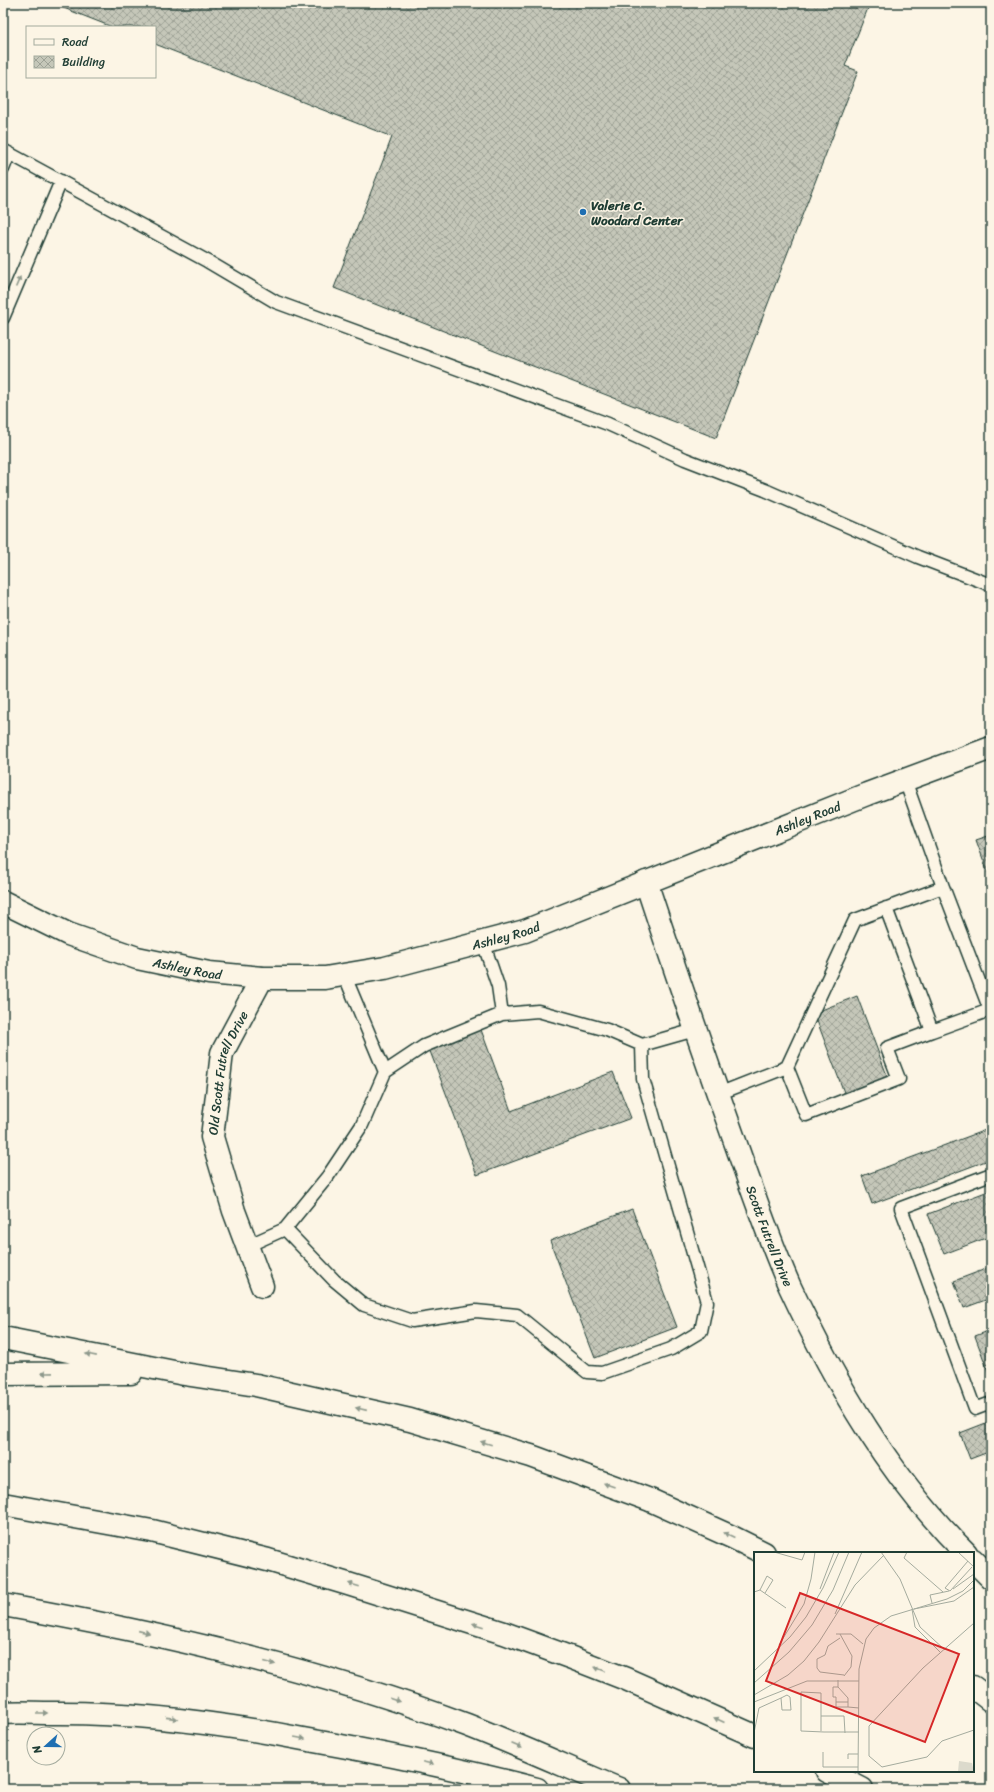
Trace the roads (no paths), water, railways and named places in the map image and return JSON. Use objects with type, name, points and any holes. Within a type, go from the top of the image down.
[{"type":"main road","name":"Ashley Road","points":[[3,902],[68,934],[137,958],[209,973],[262,978],[325,978],[385,968],[525,931],[905,780],[991,748]]},
{"type":"main road","name":"Scott Futrell Drive","points":[[646,882],[695,1030],[744,1170],[790,1286],[845,1394],[909,1489],[949,1536],[965,1552]]},
{"type":"main road","name":"Old Scott Futrell Drive","points":[[262,978],[222,1053],[212,1137],[234,1211],[262,1286]]},
{"type":"main road","points":[[3,1338],[184,1374],[256,1385],[410,1420],[531,1456],[650,1500],[762,1552]]},
{"type":"main road","points":[[3,1374],[87,1372],[184,1374]]},
{"type":"main road","points":[[3,1504],[152,1531],[268,1560],[348,1584],[488,1628],[572,1658],[626,1679],[754,1736]]},
{"type":"main road","points":[[974,1561],[991,1578]]},
{"type":"main road","points":[[3,1605],[106,1623],[208,1647],[312,1675],[467,1725],[619,1789]]},
{"type":"main road","points":[[3,1617],[106,1623]]},
{"type":"main road","points":[[974,1688],[991,1701]]},
{"type":"main road","points":[[3,1713],[93,1712],[172,1718],[250,1729],[372,1751],[482,1775],[537,1789]]},
{"type":"main road","points":[[829,1772],[862,1789]]},
{"type":"lane","points":[[3,169],[6,152],[207,261],[276,302],[608,424],[685,459],[765,490],[918,557],[991,585]]},
{"type":"lane","points":[[3,318],[61,182]]},
{"type":"lane","points":[[787,1067],[806,1116],[899,1080],[887,1048],[990,1010],[943,887],[905,780]]},
{"type":"lane","points":[[718,1094],[787,1067],[854,920],[943,887]]},
{"type":"lane","points":[[886,908],[932,1031]]},
{"type":"lane","points":[[484,942],[496,981],[502,1014]]},
{"type":"lane","points":[[344,974],[385,1072]]},
{"type":"lane","points":[[247,1246],[285,1230],[328,1176],[362,1126],[385,1072],[424,1046],[502,1014],[538,1011],[607,1030],[642,1045],[695,1030]]},
{"type":"lane","points":[[285,1230],[334,1280],[364,1305],[412,1321],[476,1311],[517,1315],[587,1372],[602,1373],[671,1349],[701,1331],[707,1302],[642,1079],[642,1045]]},
{"type":"lane","points":[[991,1174],[901,1208],[975,1409],[991,1403]]},
{"type":"place","name":"Valerie C. Woodard Center","points":[[583,212]]}]
